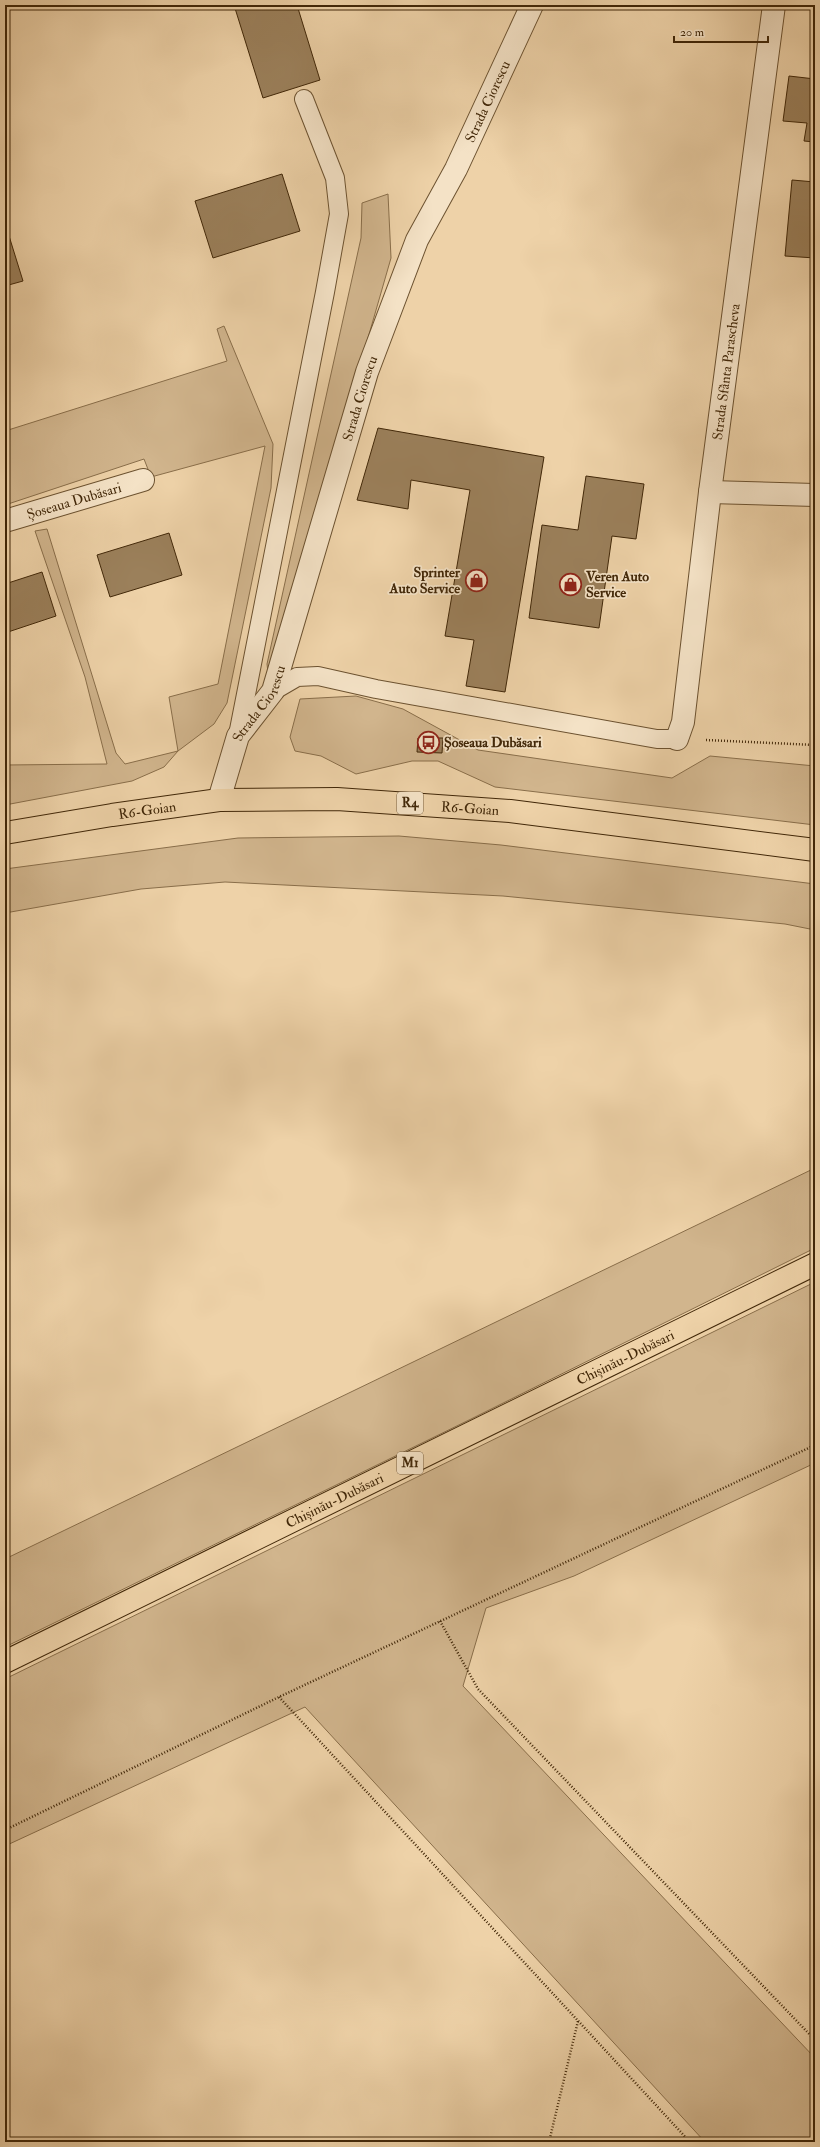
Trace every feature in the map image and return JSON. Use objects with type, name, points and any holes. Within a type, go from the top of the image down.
[{"type":"main road","name":"R6-Goian","points":[[5,833],[112,815],[219,800],[337,799],[438,805],[518,812],[815,850]]},
{"type":"main road","name":"Chișinău-Dubăsari","points":[[5,1662],[815,1264]]},
{"type":"street","name":"Strada Ciorescu","points":[[219,800],[238,736],[273,691],[367,372],[417,240],[456,169],[532,5]]},
{"type":"street","name":"Strada Sfânta Parascheva","points":[[677,739],[683,722],[710,492],[774,5]]},
{"type":"street","name":"Șoseaua Dubăsari","points":[[5,521],[143,480]]},
{"type":"street","points":[[710,492],[815,496]]},
{"type":"lane","points":[[238,736],[339,214],[335,178],[304,99]]},
{"type":"lane","points":[[273,691],[297,677],[318,676],[376,689],[657,739],[677,739]]},
{"type":"path","points":[[677,739],[815,745]]},
{"type":"path","points":[[5,1830],[279,1697],[815,1445]]},
{"type":"path","points":[[440,1622],[478,1689],[815,2040]]},
{"type":"path","points":[[279,1697],[690,2142]]},
{"type":"path","points":[[549,2142],[578,2021]]},
{"type":"shaded area","points":[[388,194],[391,258],[269,682],[267,664],[361,238],[362,203]]},
{"type":"shaded area","points":[[224,326],[273,444],[271,488],[227,703],[214,724],[178,751],[169,697],[218,684],[265,446],[151,477],[144,459],[5,505],[5,431],[227,361],[217,329]]},
{"type":"shaded area","points":[[47,529],[116,753],[125,764],[178,751],[164,767],[132,781],[5,805],[5,765],[107,764],[85,677],[35,531]]},
{"type":"shaded area","points":[[356,696],[403,709],[478,750],[672,778],[710,756],[815,766],[815,825],[495,787],[438,761],[412,761],[356,774],[321,756],[295,751],[290,737],[300,699]]},
{"type":"shaded area","points":[[399,836],[501,845],[815,884],[815,930],[785,924],[503,896],[225,882],[141,889],[5,913],[5,869],[238,838]]},
{"type":"shaded area","points":[[815,1168],[815,1248],[469,1420],[5,1647],[5,1559]]},
{"type":"shaded area","points":[[815,1282],[815,1463],[574,1576],[486,1608],[463,1686],[815,2058],[815,2142],[705,2142],[305,1707],[5,1846],[5,1679]]},
{"type":"building","points":[[234,5],[297,5],[320,80],[263,98]]},
{"type":"building","points":[[789,76],[815,79],[815,142],[804,141],[807,123],[783,121]]},
{"type":"building","points":[[282,174],[300,231],[213,258],[195,201]]},
{"type":"building","points":[[792,180],[815,182],[815,258],[785,256]]},
{"type":"building","points":[[5,223],[23,281],[5,286]]},
{"type":"building","points":[[5,304],[8,316],[5,317]]},
{"type":"building","points":[[378,428],[544,457],[505,692],[466,686],[474,640],[445,636],[470,490],[411,480],[408,509],[357,500]]},
{"type":"building","points":[[586,476],[644,484],[636,539],[612,536],[599,628],[529,618],[542,525],[578,530]]},
{"type":"building","points":[[169,533],[182,575],[110,597],[97,555]]},
{"type":"building","points":[[42,572],[56,616],[5,633],[5,584]]},
{"type":"building","points":[[418,738],[443,738],[442,753],[417,752]]},
{"type":"place","name":"Sprinter Auto Service","points":[[476,580]]},
{"type":"place","name":"Veren Auto Service","points":[[571,584]]},
{"type":"place","name":"Șoseaua Dubăsari","points":[[428,742]]}]
